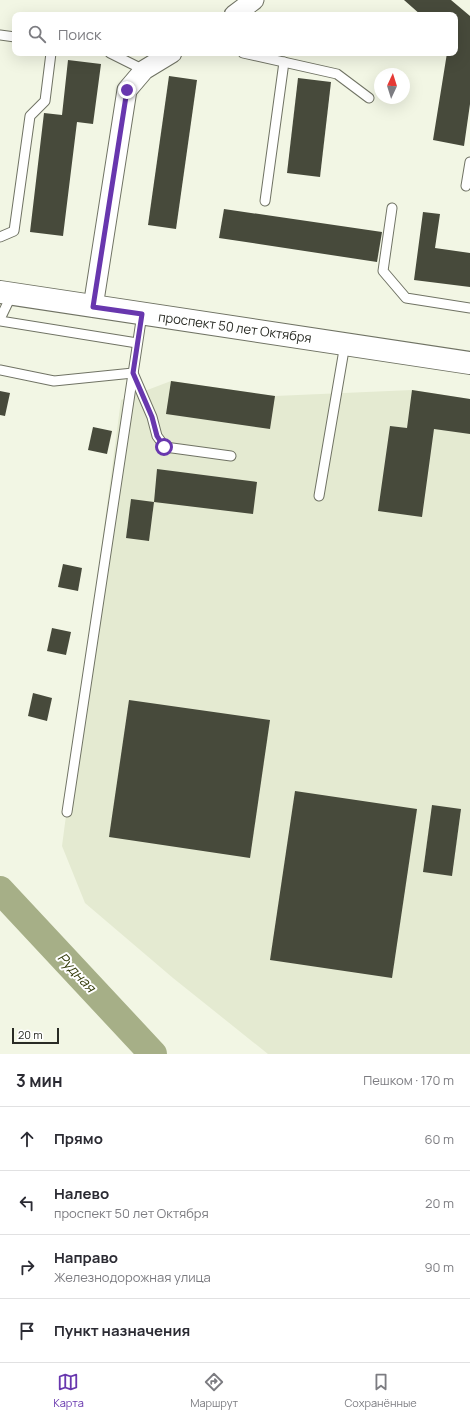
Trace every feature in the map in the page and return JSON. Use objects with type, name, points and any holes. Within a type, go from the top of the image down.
[{"type":"main road","name":"проспект 50 лет Октября","points":[[6,293],[470,362]]},
{"type":"street","points":[[238,12],[254,0]]},
{"type":"street","points":[[93,307],[127,90],[144,70],[167,56]]},
{"type":"lane","points":[[0,35],[12,37]]},
{"type":"lane","points":[[0,237],[14,231],[30,116],[45,101],[51,56]]},
{"type":"lane","points":[[116,56],[144,70]]},
{"type":"lane","points":[[257,56],[338,74],[369,98]]},
{"type":"lane","points":[[265,201],[284,62]]},
{"type":"lane","points":[[466,186],[470,162]]},
{"type":"lane","points":[[392,208],[383,271],[406,298],[470,308]]},
{"type":"lane","points":[[6,293],[0,320],[137,344]]},
{"type":"lane","points":[[67,812],[142,314]]},
{"type":"lane","points":[[319,496],[345,344]]},
{"type":"lane","points":[[0,370],[54,381],[133,373]]},
{"type":"lane","points":[[133,373],[152,417],[157,436],[164,447],[231,456]]},
{"type":"shaded area","points":[[171,381],[275,396],[412,390],[470,399],[470,1054],[268,1054],[173,978],[85,903],[62,846],[121,400]]},
{"type":"building","points":[[404,0],[451,0],[470,16],[470,104],[464,146],[433,140],[447,56],[458,56],[458,12],[418,12]]},
{"type":"building","points":[[68,60],[101,64],[93,124],[77,122],[63,236],[30,232],[44,113],[62,115]]},
{"type":"building","points":[[169,76],[197,80],[176,229],[148,225]]},
{"type":"building","points":[[298,78],[331,82],[320,177],[287,173]]},
{"type":"building","points":[[224,209],[382,232],[377,262],[219,238]]},
{"type":"building","points":[[423,212],[440,214],[435,248],[470,253],[470,287],[414,280]]},
{"type":"building","points":[[171,381],[275,396],[270,429],[166,414]]},
{"type":"building","points":[[412,390],[470,399],[470,434],[434,429],[422,517],[378,511],[390,426],[407,428]]},
{"type":"building","points":[[0,391],[10,393],[5,416],[0,415]]},
{"type":"building","points":[[93,427],[112,431],[107,454],[88,450]]},
{"type":"building","points":[[157,469],[257,482],[253,514],[154,502]]},
{"type":"building","points":[[131,499],[154,502],[149,541],[126,538]]},
{"type":"building","points":[[63,564],[82,568],[78,591],[58,587]]},
{"type":"building","points":[[52,628],[71,632],[66,655],[47,651]]},
{"type":"building","points":[[33,693],[52,698],[47,721],[28,716]]},
{"type":"building","points":[[129,700],[270,720],[250,858],[109,837]]},
{"type":"building","points":[[295,791],[417,809],[392,978],[270,960]]},
{"type":"building","points":[[432,805],[461,809],[452,876],[423,872]]},
{"type":"waterway","name":"Рудная","points":[[0,890],[153,1054]]},
{"type":"route","points":[[127,90],[93,307],[142,314],[133,373],[152,417],[157,436],[164,447]]}]
